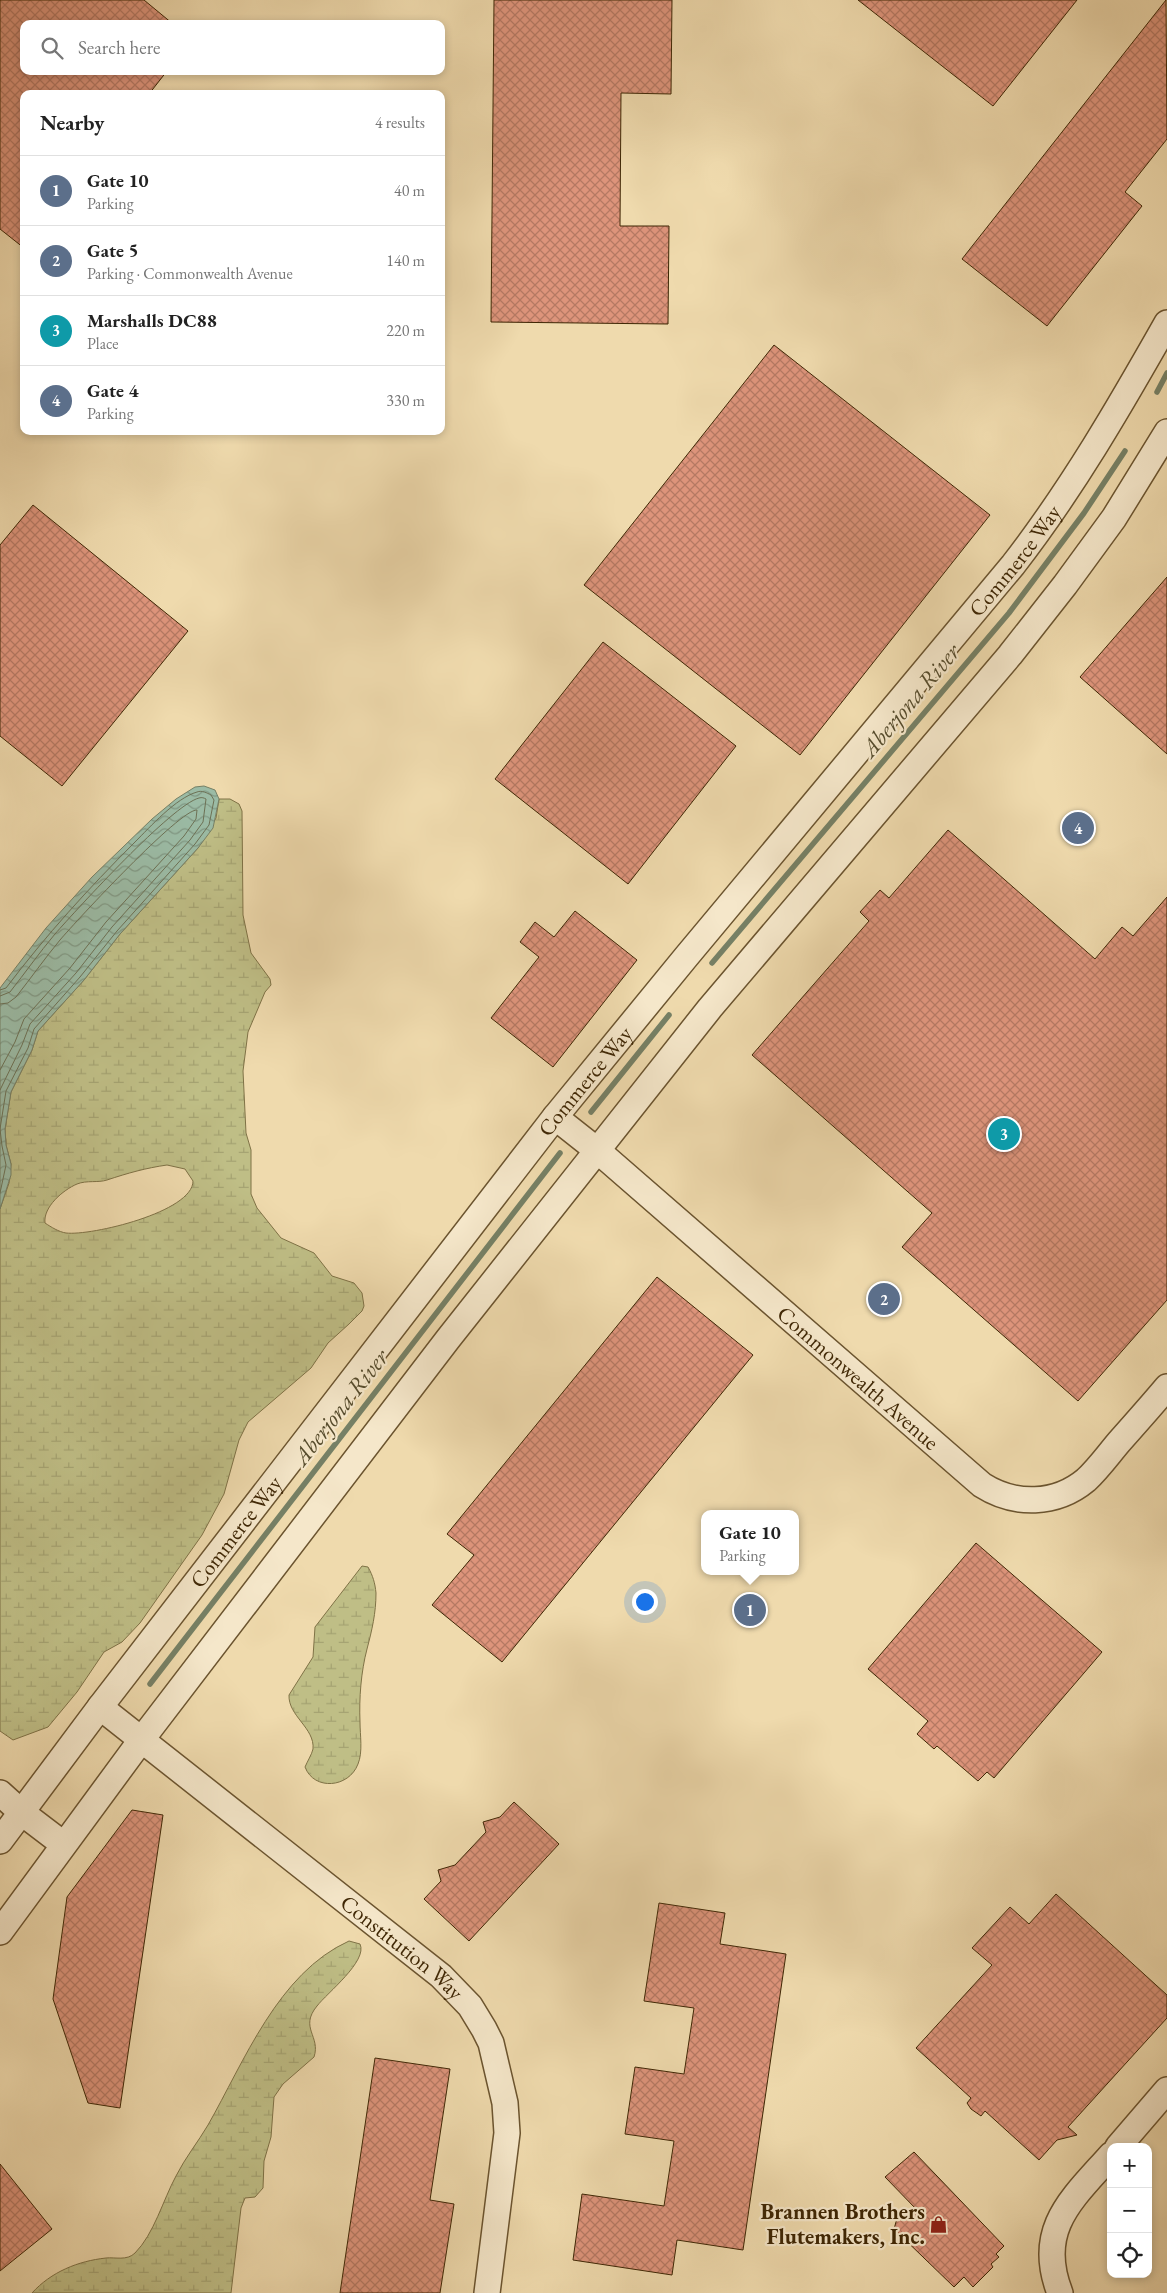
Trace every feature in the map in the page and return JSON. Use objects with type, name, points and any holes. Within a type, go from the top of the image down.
[{"type":"street","name":"Commerce Way","points":[[0,1841],[100,1707],[555,1117],[1038,533],[1096,447],[1167,322]]},
{"type":"street","points":[[0,1932],[142,1739],[448,1339],[710,1008],[1040,618],[1094,547],[1167,432]]},
{"type":"street","name":"Commonwealth Avenue","points":[[555,1117],[598,1151],[975,1479],[997,1494],[1023,1500],[1040,1500],[1058,1496],[1074,1488],[1094,1472],[1167,1387]]},
{"type":"street","name":"Constitution Way","points":[[100,1707],[441,1976],[470,2006],[491,2043],[499,2070],[507,2133],[487,2293]]},
{"type":"street","points":[[0,1794],[63,1844]]},
{"type":"street","points":[[1121,2143],[1167,2090]]},
{"type":"street","points":[[1060,2293],[1052,2257],[1055,2227],[1071,2202],[1107,2160]]},
{"type":"green space","points":[[219,799],[230,799],[239,804],[242,811],[243,915],[251,953],[270,979],[271,985],[265,992],[248,1032],[243,1071],[246,1133],[251,1150],[251,1194],[257,1208],[281,1238],[314,1253],[332,1276],[354,1283],[362,1293],[364,1306],[362,1311],[328,1343],[311,1368],[248,1422],[239,1440],[224,1494],[202,1535],[140,1623],[122,1642],[104,1652],[77,1692],[48,1727],[13,1740],[0,1731],[0,1209],[9,1183],[11,1164],[6,1145],[5,1129],[11,1092],[32,1050],[38,1031],[84,980],[120,934],[198,848],[216,818]],"holes":[[[167,1165],[185,1169],[193,1181],[189,1192],[177,1203],[139,1220],[79,1233],[66,1233],[45,1223],[47,1211],[55,1200],[66,1190],[77,1184],[104,1181],[137,1171]]]},
{"type":"green space","points":[[362,1566],[368,1567],[370,1570],[376,1593],[373,1621],[361,1685],[360,1759],[354,1772],[347,1778],[332,1784],[323,1783],[309,1775],[305,1767],[313,1749],[313,1742],[293,1709],[289,1695],[313,1657],[315,1627]]},
{"type":"green space","points":[[349,1941],[360,1944],[361,1951],[358,1959],[353,1968],[317,2006],[310,2020],[315,2043],[314,2057],[283,2084],[274,2097],[271,2137],[264,2161],[263,2188],[255,2197],[245,2198],[241,2208],[231,2293],[32,2293],[56,2273],[75,2265],[106,2258],[125,2258],[135,2253],[148,2236],[171,2185],[208,2125],[265,2021],[302,1974],[324,1956]]},
{"type":"water","points":[[204,786],[215,790],[219,799],[213,828],[198,848],[120,934],[84,980],[38,1031],[32,1050],[11,1092],[5,1129],[11,1175],[0,1209],[0,988],[46,928],[92,877],[152,819],[176,799],[195,787]]},
{"type":"building","points":[[0,0],[144,0],[168,20],[20,20],[20,75],[164,75],[152,90],[20,90],[20,245],[0,229]]},
{"type":"building","points":[[494,0],[672,0],[671,94],[621,93],[620,226],[669,226],[668,324],[491,322]]},
{"type":"building","points":[[858,0],[1077,0],[993,106]]},
{"type":"building","points":[[1166,0],[1167,139],[1125,192],[1142,206],[1047,326],[962,259]]},
{"type":"building","points":[[774,345],[990,515],[800,755],[584,585]]},
{"type":"building","points":[[33,505],[188,631],[62,786],[0,736],[0,545]]},
{"type":"building","points":[[1167,577],[1167,754],[1080,677]]},
{"type":"building","points":[[603,642],[736,746],[628,884],[495,779]]},
{"type":"building","points":[[948,830],[1095,959],[1122,927],[1133,936],[1167,897],[1167,1300],[1078,1401],[902,1247],[932,1213],[752,1055],[869,921],[860,912],[880,890],[889,898]]},
{"type":"building","points":[[575,911],[637,960],[553,1067],[491,1018],[539,957],[520,942],[535,922],[554,937]]},
{"type":"building","points":[[657,1277],[753,1355],[502,1662],[432,1605],[474,1555],[447,1534]]},
{"type":"building","points":[[976,1543],[1102,1652],[994,1778],[987,1772],[978,1781],[937,1746],[934,1749],[917,1734],[928,1721],[868,1669]]},
{"type":"building","points":[[514,1802],[559,1844],[469,1941],[424,1899],[441,1881],[438,1870],[455,1865],[486,1832],[483,1822],[500,1817]]},
{"type":"building","points":[[132,1810],[163,1815],[120,2108],[88,2103],[53,1999],[67,1897]]},
{"type":"building","points":[[1056,1894],[1167,1995],[1167,2018],[1068,2127],[1077,2135],[1057,2140],[1039,2160],[985,2111],[981,2116],[971,2109],[967,2103],[971,2098],[916,2048],[992,1965],[972,1948],[1010,1907],[1029,1924]]},
{"type":"building","points":[[659,1903],[725,1913],[720,1944],[786,1954],[743,2250],[677,2240],[672,2275],[573,2260],[582,2194],[664,2206],[674,2141],[625,2134],[635,2067],[684,2074],[694,2008],[644,2001]]},
{"type":"building","points":[[375,2058],[450,2069],[430,2200],[454,2204],[440,2293],[340,2293]]},
{"type":"building","name":"Brannen Brothers Flutemakers, Inc.","points":[[914,2152],[1004,2246],[996,2254],[999,2257],[991,2264],[993,2267],[973,2287],[964,2277],[954,2287],[894,2229],[898,2215],[917,2210],[885,2177]]},
{"type":"building","points":[[0,2164],[52,2229],[0,2271]]},
{"type":"waterway","name":"Aberjona River","points":[[1157,392],[1167,373]]},
{"type":"waterway","name":"Aberjona River","points":[[712,963],[1009,613],[1084,513],[1125,451]]},
{"type":"waterway","name":"Aberjona River","points":[[591,1112],[669,1015]]},
{"type":"waterway","name":"Aberjona River","points":[[150,1684],[560,1153]]},
{"type":"place","name":"Gate 4","points":[[1078,828]]},
{"type":"place","name":"Marshalls DC88","points":[[1004,1134]]},
{"type":"place","name":"Gate 5","points":[[884,1299]]},
{"type":"place","name":"Gate 10","points":[[750,1610]]},
{"type":"place","name":"Brannen Brothers Flutemakers, Inc.","points":[[939,2224]]}]
